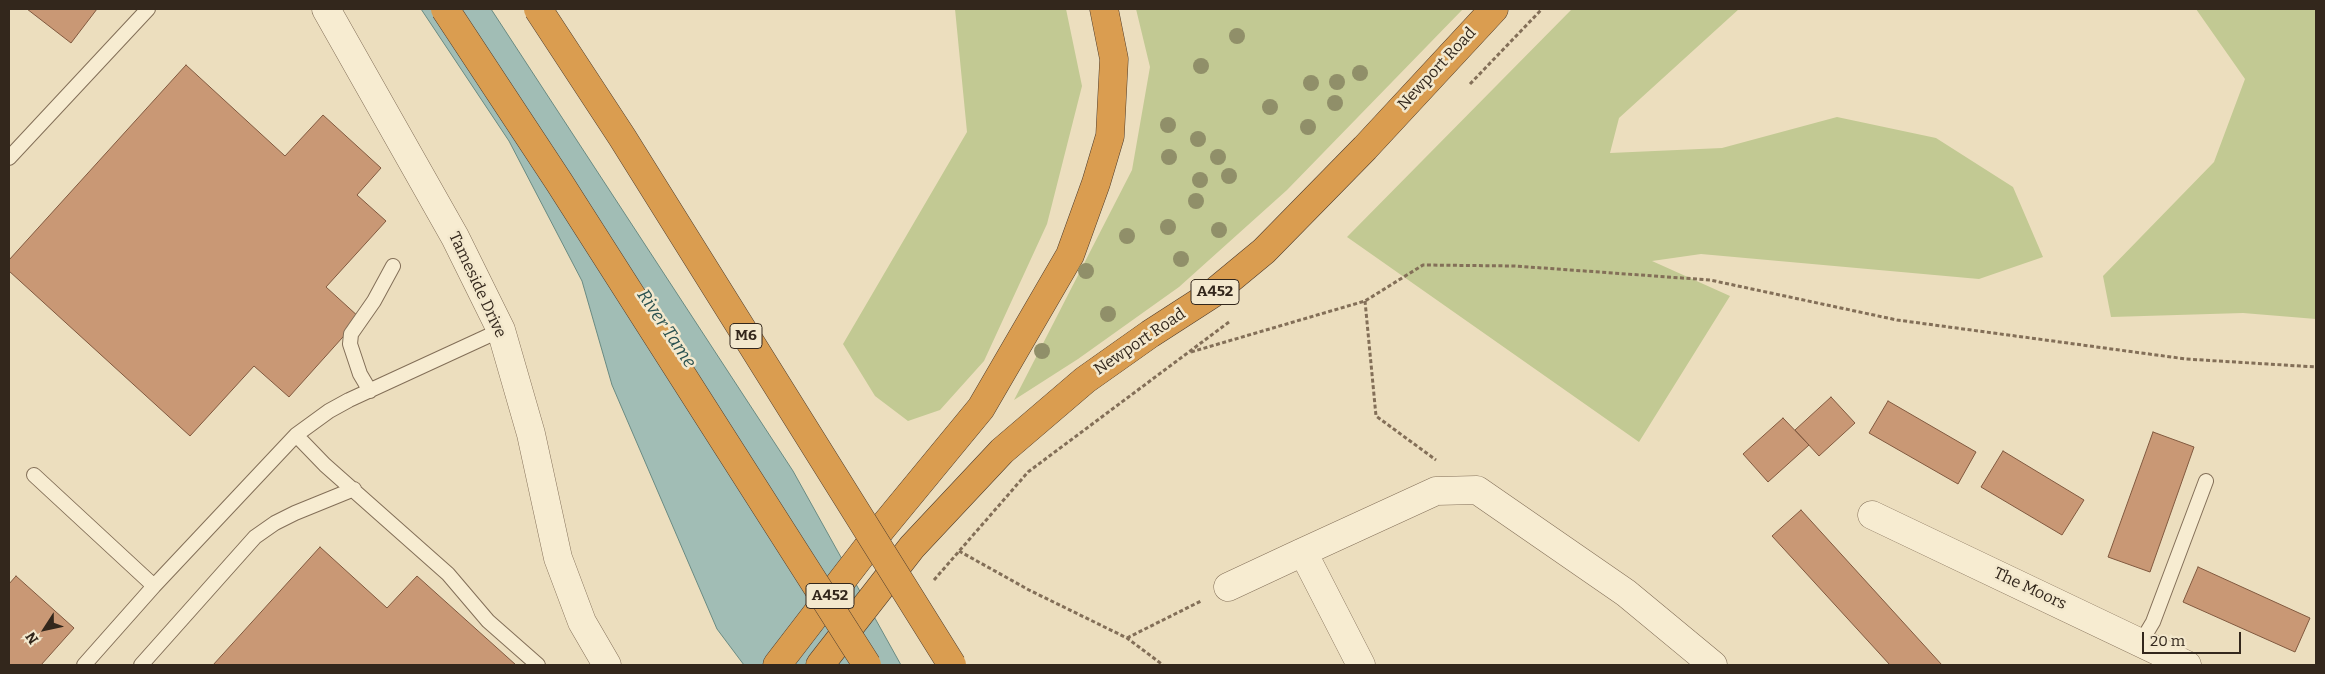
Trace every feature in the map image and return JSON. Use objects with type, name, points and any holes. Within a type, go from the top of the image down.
[{"type":"highway","points":[[445,9],[559,182],[867,665]]},
{"type":"highway","name":"M6","points":[[538,9],[622,137],[952,665]]},
{"type":"highway","name":"A452","points":[[777,665],[883,527],[981,408],[1070,255],[1096,183],[1110,136],[1114,59],[1104,9]]},
{"type":"highway","name":"Newport Road","points":[[820,665],[912,547],[1002,451],[1085,380],[1150,334],[1212,294],[1264,251],[1364,148],[1494,9]]},
{"type":"street","name":"Tameside Drive","points":[[326,9],[456,237],[501,330],[531,434],[558,558],[582,622],[607,665]]},
{"type":"street","points":[[1228,587],[1436,491],[1477,490],[1626,593],[1713,665]]},
{"type":"street","name":"The Moors","points":[[1872,515],[2187,665]]},
{"type":"street","points":[[1303,552],[1361,665]]},
{"type":"lane","points":[[9,158],[148,9]]},
{"type":"lane","points":[[370,391],[360,374],[350,344],[351,334],[374,300],[393,266]]},
{"type":"lane","points":[[84,665],[154,586],[296,436],[329,411],[501,330]]},
{"type":"lane","points":[[296,436],[325,465],[448,574],[488,621],[538,665]]},
{"type":"lane","points":[[34,475],[154,586]]},
{"type":"lane","points":[[2141,642],[2153,622],[2206,481]]},
{"type":"lane","points":[[141,665],[255,537],[274,523],[295,513],[354,490]]},
{"type":"path","points":[[1191,352],[1365,301],[1423,265],[1515,266],[1710,280],[1897,320],[2186,359],[2316,368]]},
{"type":"path","points":[[1365,301],[1376,416],[1438,462]]},
{"type":"path","points":[[959,551],[1029,590],[1127,638],[1163,665]]},
{"type":"path","points":[[934,580],[950,562]]},
{"type":"path","points":[[1127,638],[1228,587]]},
{"type":"green space","points":[[955,9],[1066,9],[1082,86],[1047,224],[984,361],[940,410],[908,421],[875,396],[843,344],[967,132]]},
{"type":"green space","points":[[1136,9],[1463,9],[1287,190],[1179,287],[1078,359],[1014,400],[1132,170],[1150,67]]},
{"type":"green space","points":[[1572,9],[1739,9],[1619,118],[1610,153],[1722,148],[1837,117],[1936,138],[2013,187],[2043,257],[1979,279],[1701,254],[1652,261],[1730,296],[1639,442],[1347,237]]},
{"type":"green space","points":[[2196,9],[2316,9],[2316,319],[2243,313],[2111,317],[2103,276],[2214,162],[2245,79]]},
{"type":"water","name":"River Tame","points":[[421,9],[491,9],[793,471],[901,665],[744,665],[717,629],[612,385],[582,281],[509,141]]},
{"type":"building","points":[[27,9],[97,9],[71,43]]},
{"type":"building","points":[[186,65],[285,156],[323,115],[381,168],[357,195],[386,221],[326,287],[360,318],[289,397],[254,366],[190,436],[9,271],[9,260]]},
{"type":"building","points":[[1831,397],[1855,423],[1819,456],[1795,430]]},
{"type":"building","points":[[1888,401],[1976,452],[1958,484],[1869,433]]},
{"type":"building","points":[[1783,418],[1809,445],[1768,482],[1743,454]]},
{"type":"building","points":[[2153,432],[2194,447],[2150,572],[2108,557]]},
{"type":"building","points":[[2003,451],[2084,500],[2062,535],[1981,487]]},
{"type":"building","points":[[1801,510],[1942,665],[1890,665],[1772,536]]},
{"type":"building","points":[[320,547],[387,608],[417,576],[516,665],[213,665]]},
{"type":"building","points":[[2198,567],[2310,618],[2295,652],[2183,602]]},
{"type":"building","points":[[16,576],[74,628],[41,665],[9,665],[9,584]]}]
